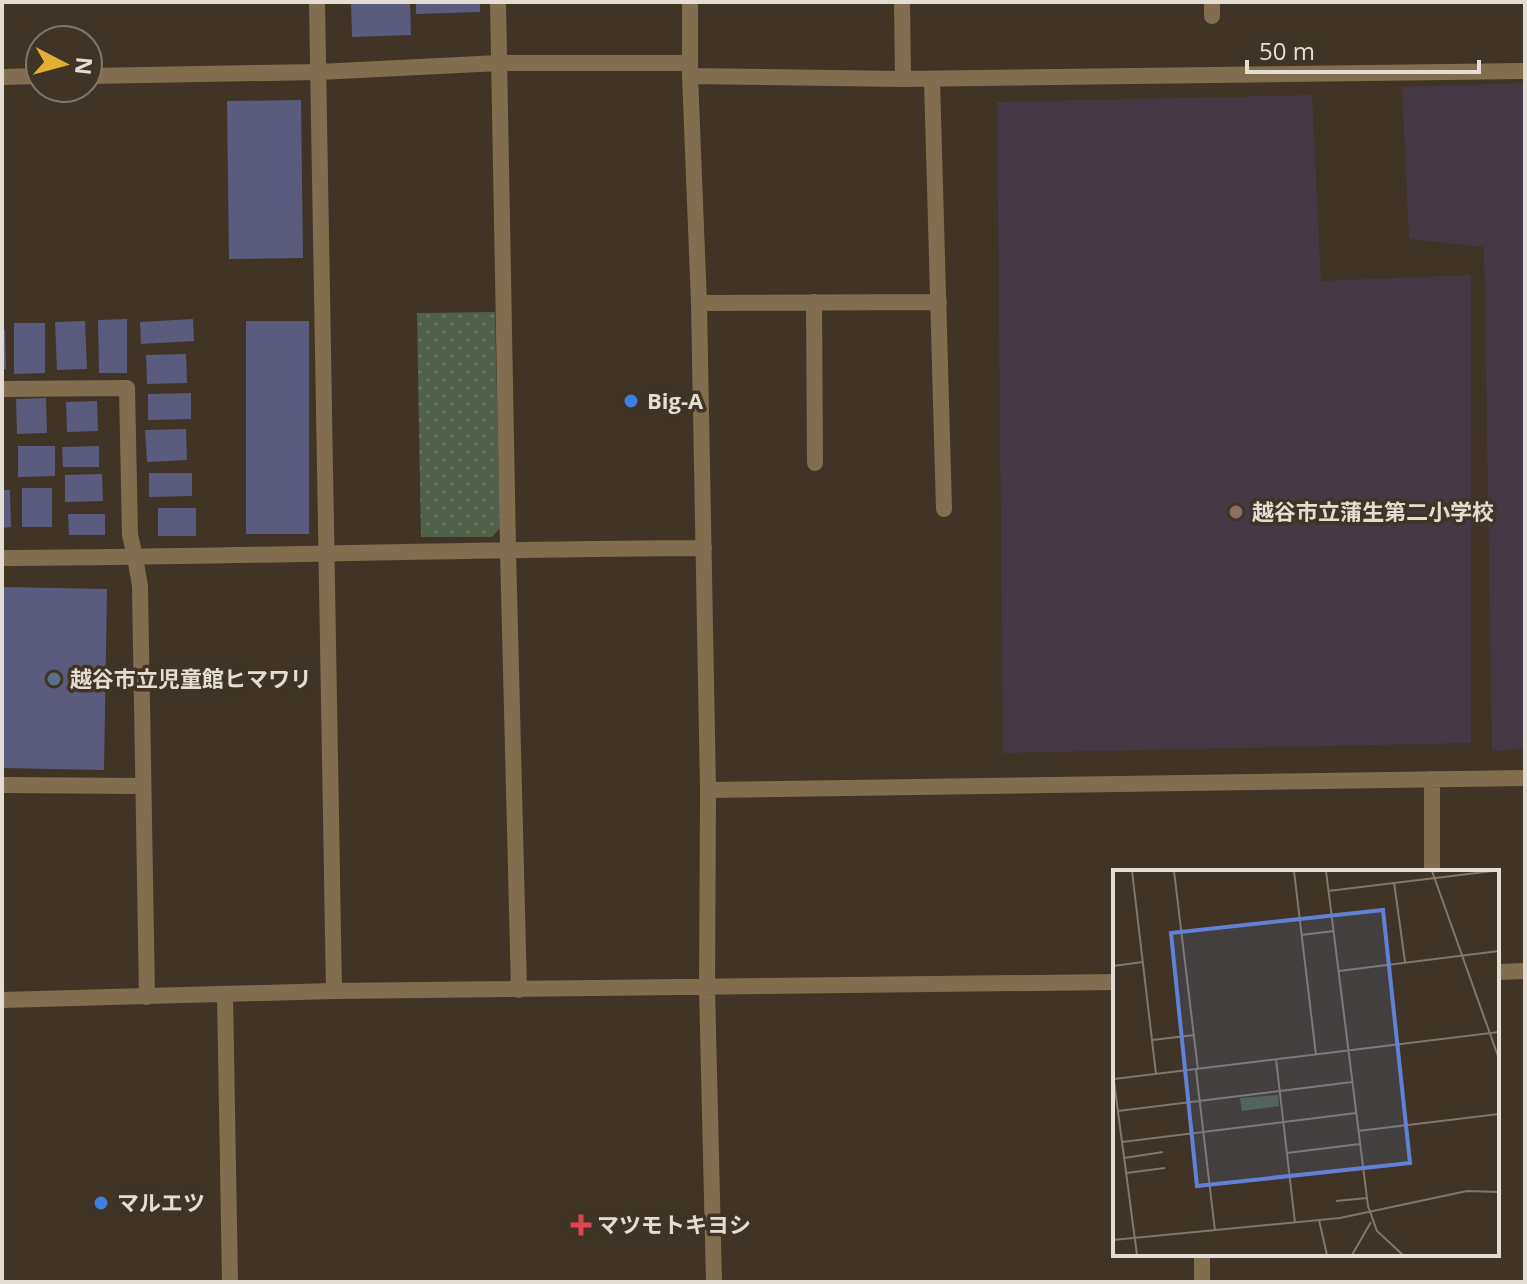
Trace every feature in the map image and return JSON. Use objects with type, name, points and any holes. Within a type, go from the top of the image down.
[{"type":"street","points":[[317,2],[334,991]]},
{"type":"street","points":[[498,2],[519,990]]},
{"type":"street","points":[[690,2],[704,548],[707,988],[714,1282]]},
{"type":"street","points":[[902,2],[903,79]]},
{"type":"street","points":[[104,76],[319,72],[499,63],[903,79],[1525,71]]},
{"type":"street","points":[[2,77],[24,76]]},
{"type":"street","points":[[932,79],[944,509]]},
{"type":"street","points":[[814,302],[815,463]]},
{"type":"street","points":[[699,303],[939,302]]},
{"type":"street","points":[[2,389],[127,388],[130,535],[140,586],[147,997]]},
{"type":"street","points":[[2,558],[704,548]]},
{"type":"street","points":[[708,790],[1525,778]]},
{"type":"street","points":[[1432,779],[1432,870]]},
{"type":"street","points":[[2,785],[142,786]]},
{"type":"street","points":[[1499,972],[1525,971]]},
{"type":"street","points":[[2,1000],[334,991],[1113,982]]},
{"type":"street","points":[[225,994],[230,1282]]},
{"type":"street","points":[[1202,1256],[1202,1282]]},
{"type":"shaded area","points":[[1525,83],[1525,749],[1492,751],[1484,247],[1409,239],[1402,87]]},
{"type":"shaded area","name":"越谷市立蒲生第二小学校","points":[[1312,95],[1321,281],[1471,275],[1471,743],[1003,753],[997,102]]},
{"type":"green space","points":[[495,312],[500,528],[492,537],[421,537],[417,313]]},
{"type":"building","points":[[351,2],[410,2],[411,35],[352,37]]},
{"type":"building","points":[[416,2],[480,2],[480,12],[416,14]]},
{"type":"building","points":[[301,100],[303,258],[229,259],[227,101]]},
{"type":"building","points":[[127,319],[127,373],[99,373],[98,320]]},
{"type":"building","points":[[193,319],[194,341],[141,344],[140,322]]},
{"type":"building","points":[[85,321],[87,369],[57,370],[55,322]]},
{"type":"building","points":[[246,321],[309,321],[309,534],[246,534]]},
{"type":"building","points":[[14,323],[45,323],[45,373],[14,374]]},
{"type":"building","points":[[2,330],[5,330],[6,369],[2,369]]},
{"type":"building","points":[[186,354],[187,383],[147,384],[146,355]]},
{"type":"building","points":[[191,393],[191,419],[148,420],[148,394]]},
{"type":"building","points":[[46,398],[47,433],[17,434],[16,399]]},
{"type":"building","points":[[97,401],[98,431],[67,432],[66,402]]},
{"type":"building","points":[[186,429],[187,460],[147,462],[145,430]]},
{"type":"building","points":[[18,446],[55,446],[55,476],[18,477]]},
{"type":"building","points":[[99,446],[99,467],[63,467],[62,447]]},
{"type":"building","points":[[149,473],[192,473],[192,496],[149,497]]},
{"type":"building","points":[[102,474],[103,501],[65,502],[65,475]]},
{"type":"building","points":[[22,488],[52,488],[52,527],[22,527]]},
{"type":"building","points":[[2,490],[10,490],[11,527],[2,528]]},
{"type":"building","points":[[158,508],[196,508],[196,536],[158,536]]},
{"type":"building","points":[[68,514],[105,514],[105,535],[69,535]]},
{"type":"building","name":"越谷市立児童館ヒマワリ","points":[[2,587],[107,589],[104,770],[2,768]]},
{"type":"place","name":"Big-A","points":[[631,401]]},
{"type":"place","name":"越谷市立蒲生第二小学校","points":[[1236,512]]},
{"type":"place","name":"越谷市立児童館ヒマワリ","points":[[54,679]]},
{"type":"place","name":"マルエツ","points":[[101,1203]]},
{"type":"place","name":"マツモトキヨシ","points":[[581,1225]]}]
